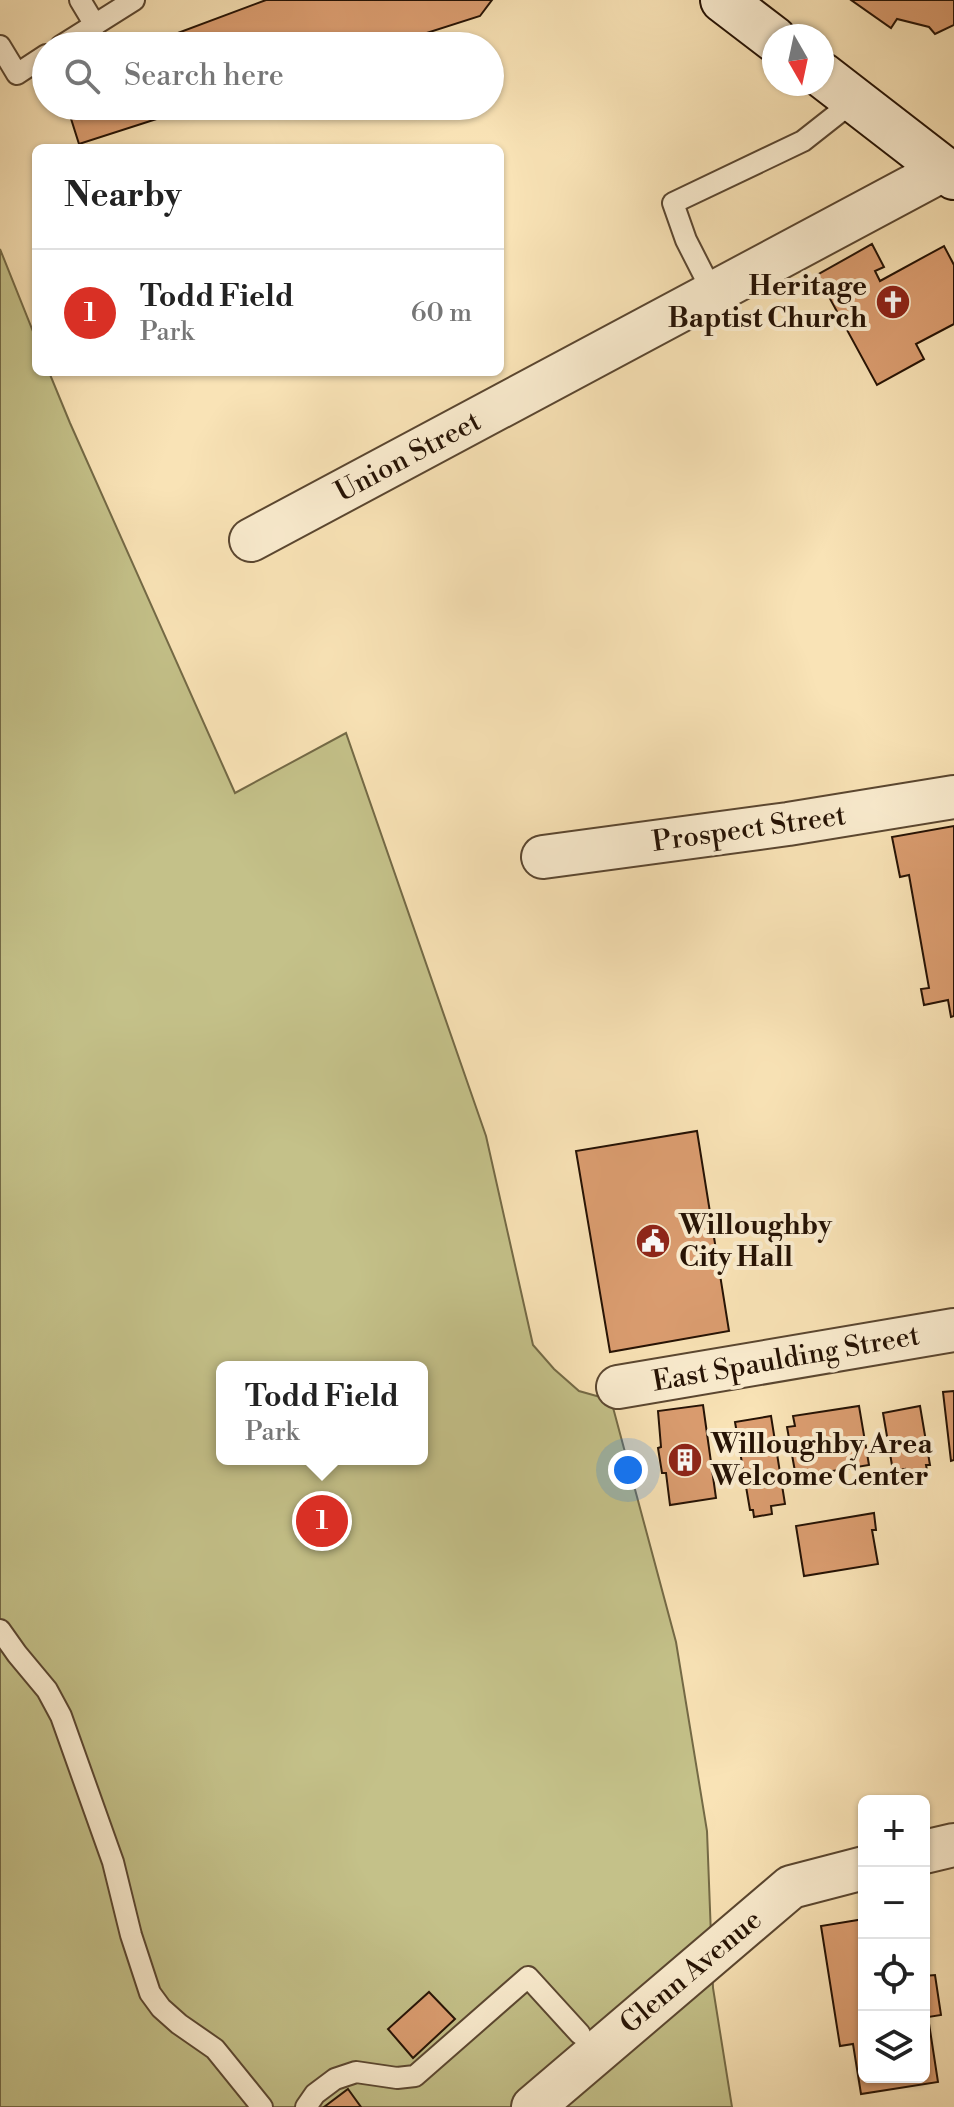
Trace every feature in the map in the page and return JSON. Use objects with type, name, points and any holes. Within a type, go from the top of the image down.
[{"type":"main road","points":[[723,0],[762,30]]},
{"type":"main road","points":[[838,88],[950,173]]},
{"type":"street","name":"Union Street","points":[[251,540],[713,293],[950,173]]},
{"type":"street","name":"Prospect Street","points":[[543,857],[788,824],[954,797]]},
{"type":"street","name":"East Spaulding Street","points":[[618,1387],[954,1330]]},
{"type":"street","points":[[930,1851],[954,1845]]},
{"type":"street","name":"Glenn Avenue","points":[[533,2107],[791,1887],[858,1870]]},
{"type":"lane","points":[[80,0],[95,25]]},
{"type":"lane","points":[[84,32],[134,0]]},
{"type":"lane","points":[[0,46],[17,74],[32,64]]},
{"type":"lane","points":[[713,293],[686,240],[673,203],[803,141],[838,88]]},
{"type":"lane","points":[[0,1630],[47,1690],[61,1716],[113,1862],[131,1935],[150,1993],[179,2024],[215,2049],[262,2107]]},
{"type":"lane","points":[[306,2107],[315,2094],[335,2079],[356,2072],[397,2078],[415,2076],[528,1977],[580,2034]]},
{"type":"shaded area","points":[[0,249],[32,329],[32,376],[51,376],[235,793],[346,733],[486,1136],[533,1345],[579,1391],[611,1400],[676,1642],[707,1831],[713,1988],[732,2107],[0,2107]]},
{"type":"building","points":[[266,0],[492,0],[480,16],[430,32],[180,32]]},
{"type":"building","points":[[851,0],[954,0],[954,25],[935,34],[929,27],[897,19],[891,28]]},
{"type":"building","points":[[71,120],[154,120],[79,144]]},
{"type":"building","name":"Heritage Baptist Church","points":[[872,244],[884,267],[875,271],[880,281],[944,246],[954,265],[954,324],[916,344],[924,359],[877,385],[817,275]]},
{"type":"building","points":[[954,826],[954,1016],[951,1017],[948,1000],[924,1005],[921,989],[929,988],[909,875],[900,877],[892,837]]},
{"type":"building","name":"Willoughby City Hall","points":[[697,1131],[729,1331],[610,1352],[576,1151]]},
{"type":"building","points":[[954,1391],[954,1460],[951,1461],[943,1392]]},
{"type":"building","name":"Willoughby Area Welcome Center","points":[[703,1405],[716,1498],[670,1505],[666,1473],[662,1473],[658,1448],[661,1447],[658,1411]]},
{"type":"building","points":[[859,1406],[869,1465],[796,1477],[787,1427],[795,1426],[793,1416]]},
{"type":"building","points":[[920,1406],[930,1465],[926,1465],[928,1475],[907,1479],[905,1469],[893,1471],[883,1413]]},
{"type":"building","points":[[771,1416],[785,1504],[771,1506],[772,1514],[754,1517],[753,1510],[750,1510],[735,1422]]},
{"type":"building","points":[[874,1513],[876,1530],[872,1530],[878,1564],[804,1576],[796,1526]]},
{"type":"building","points":[[858,1920],[858,2075],[853,2044],[840,2046],[821,1926]]},
{"type":"building","points":[[930,1975],[935,1975],[941,2015],[930,2017]]},
{"type":"building","points":[[429,1992],[455,2019],[413,2058],[388,2029]]},
{"type":"building","points":[[930,2030],[938,2082],[861,2094],[859,2083],[930,2083]]},
{"type":"building","points":[[348,2089],[361,2107],[324,2107]]},
{"type":"place","name":"Heritage Baptist Church","points":[[893,302]]},
{"type":"place","name":"Willoughby City Hall","points":[[653,1241]]},
{"type":"place","name":"Willoughby Area Welcome Center","points":[[685,1460]]},
{"type":"place","name":"Todd Field","points":[[322,1521]]}]
